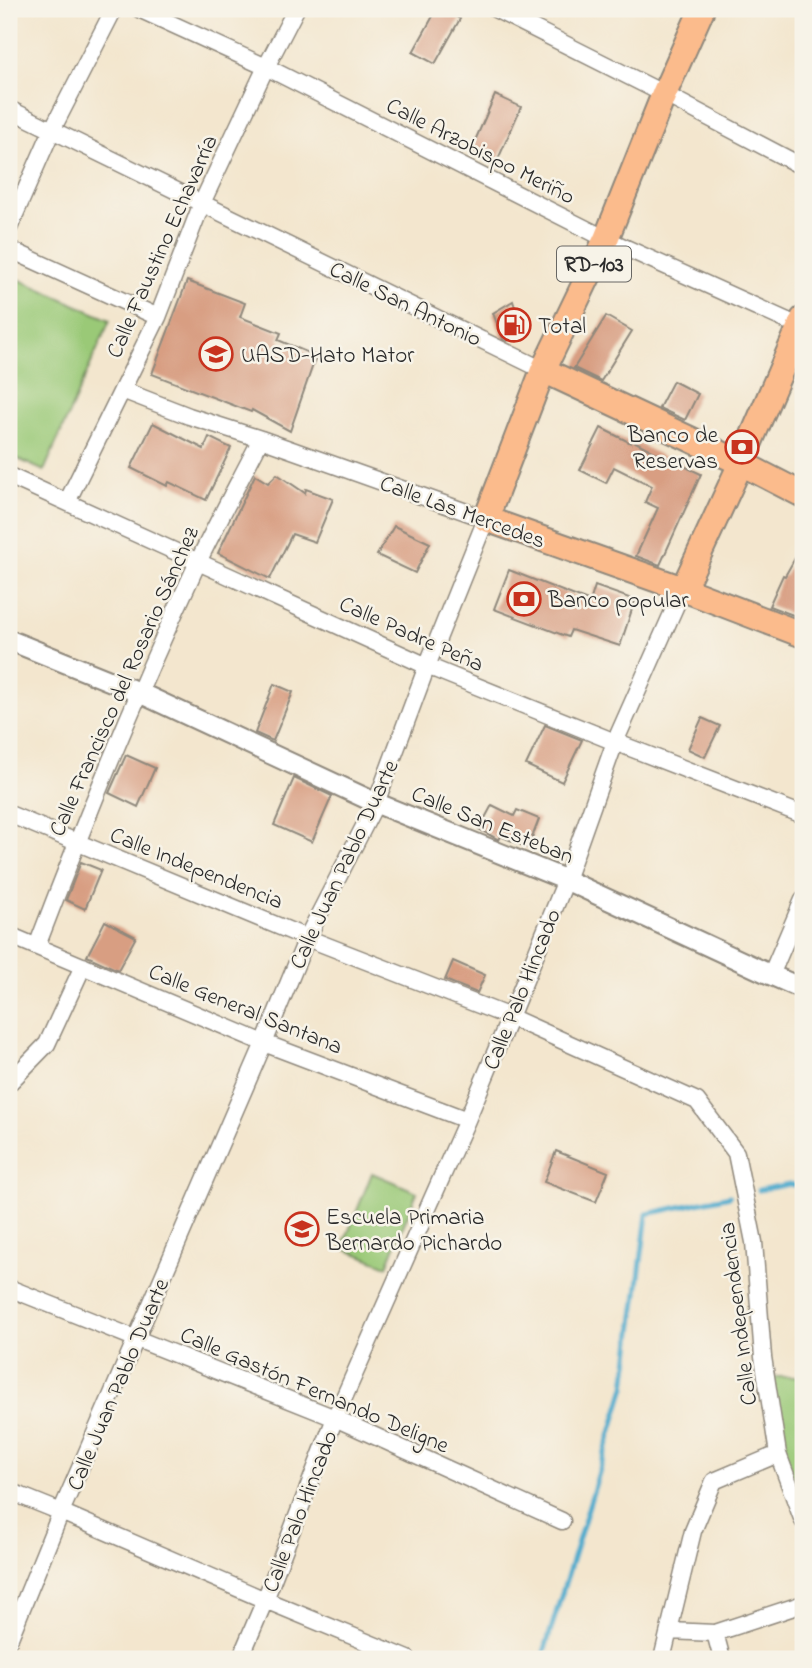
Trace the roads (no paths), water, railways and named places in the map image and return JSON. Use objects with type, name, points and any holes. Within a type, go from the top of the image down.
[{"type":"main road","name":"Calle Juan Pablo Duarte","points":[[486,519],[542,370],[606,239],[664,94],[702,9]]},
{"type":"main road","name":"Calle Palo Hincado","points":[[683,589],[802,325]]},
{"type":"main road","name":"Calle San Antonio","points":[[542,370],[803,495]]},
{"type":"main road","name":"Calle Las Mercedes","points":[[486,519],[803,635]]},
{"type":"street","points":[[9,228],[52,130],[114,9]]},
{"type":"street","name":"Calle Arzobispo Meriño","points":[[139,9],[266,67],[606,239],[802,325]]},
{"type":"street","name":"Calle Faustino Echavarría","points":[[67,502],[158,317],[202,203],[296,9]]},
{"type":"street","points":[[495,9],[520,14],[803,167]]},
{"type":"street","name":"Calle San Antonio","points":[[9,109],[542,370]]},
{"type":"street","points":[[9,249],[158,317]]},
{"type":"street","name":"Calle Las Mercedes","points":[[122,390],[188,416],[261,439],[486,519]]},
{"type":"street","name":"Calle Francisco del Rosario Sánchez","points":[[37,946],[76,842],[140,693],[199,561],[261,439]]},
{"type":"street","name":"Calle Padre Peña","points":[[9,476],[427,666],[803,815]]},
{"type":"street","name":"Calle Juan Pablo Duarte","points":[[9,1640],[307,937],[376,803],[486,519]]},
{"type":"street","name":"Calle Palo Hincado","points":[[240,1659],[335,1418],[467,1120],[566,880],[615,742],[683,589]]},
{"type":"street","name":"Calle San Esteban","points":[[9,640],[140,693],[376,803],[566,880],[803,989]]},
{"type":"street","name":"Calle Independencia","points":[[9,814],[510,1017],[697,1101],[736,1153],[754,1242],[763,1357],[778,1454],[803,1521]]},
{"type":"street","points":[[771,975],[803,900]]},
{"type":"street","name":"Calle General Santana","points":[[9,935],[264,1043],[467,1120]]},
{"type":"street","points":[[9,1083],[47,1044],[83,966]]},
{"type":"street","name":"Calle Gastón Fernando Deligne","points":[[9,1288],[335,1418],[562,1521]]},
{"type":"street","points":[[662,1659],[692,1531],[715,1481],[778,1454]]},
{"type":"street","points":[[9,1491],[408,1659]]},
{"type":"street","points":[[669,1631],[715,1633],[803,1604]]},
{"type":"street","points":[[715,1633],[722,1659]]},
{"type":"waterway","points":[[759,1190],[789,1184],[803,1187]]},
{"type":"waterway","points":[[542,1659],[625,1387],[647,1214],[730,1196]]},
{"type":"place","name":"Total","points":[[514,325]]},
{"type":"place","name":"UASD-Hato Mator","points":[[216,354]]},
{"type":"place","name":"Banco de Reservas","points":[[742,447]]},
{"type":"place","name":"Banco popular","points":[[524,599]]},
{"type":"place","name":"Escuela Primaria Bernardo Pichardo","points":[[302,1229]]}]
